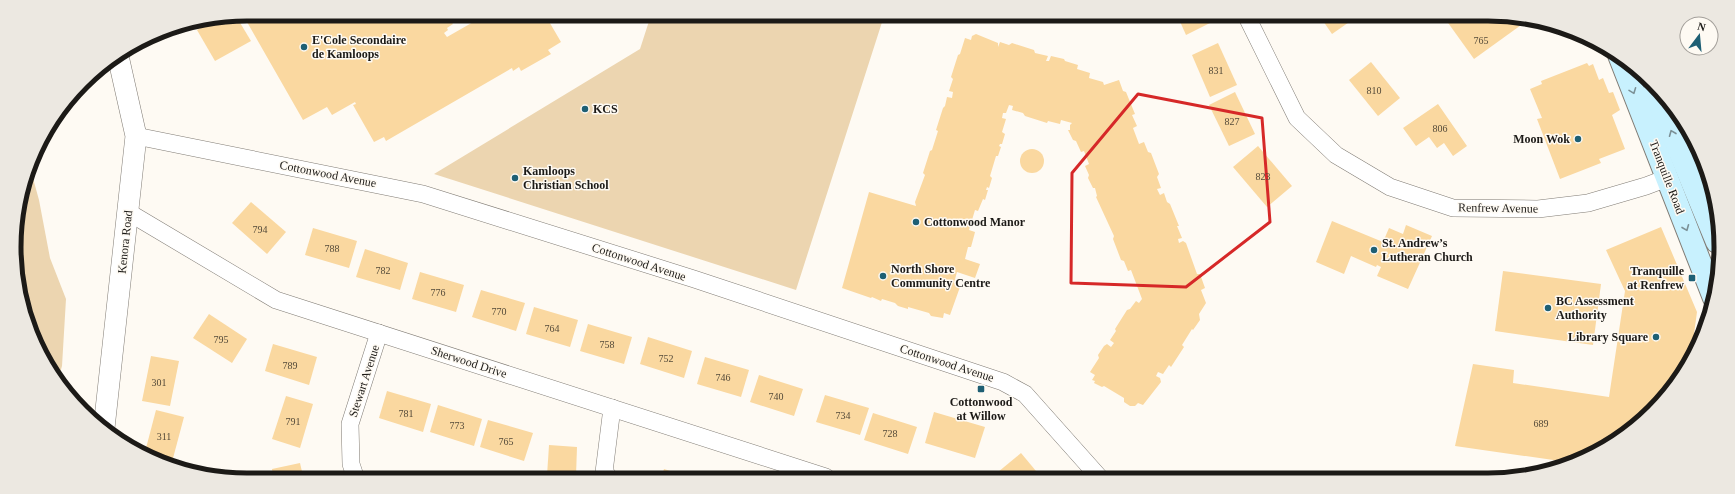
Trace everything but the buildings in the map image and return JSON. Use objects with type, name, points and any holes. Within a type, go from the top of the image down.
[{"type":"main road","name":"Tranquille Road","points":[[1623,66],[1710,289]]},
{"type":"main road","name":"Tranquille Road","points":[[1658,99],[1694,167],[1714,235]]},
{"type":"main road","points":[[1667,178],[1694,167]]},
{"type":"street","name":"Renfrew Avenue","points":[[1249,21],[1297,118],[1336,155],[1390,187],[1453,208],[1538,210],[1588,203],[1646,186],[1667,178]]},
{"type":"street","name":"Kenora Road","points":[[105,422],[136,136],[119,60]]},
{"type":"street","name":"Cottonwood Avenue","points":[[136,136],[423,194],[694,279],[1003,382],[1025,394],[1095,473]]},
{"type":"street","name":"Sherwood Drive","points":[[128,212],[276,300],[814,473]]},
{"type":"street","name":"Stewart Avenue","points":[[354,473],[351,464],[350,424],[379,333]]},
{"type":"street","points":[[605,473],[612,408]]},
{"type":"highlighted area","points":[[1138,94],[1262,118],[1270,222],[1186,287],[1071,283],[1072,173]]},
{"type":"shaded area","points":[[649,21],[882,21],[796,290],[434,174],[640,49]]},
{"type":"shaded area","points":[[32,176],[39,200],[50,258],[66,299],[62,366],[60,374],[44,347],[38,333],[25,291],[21,262],[21,232],[25,203]]},
{"type":"place","name":"E'Cole Secondaire de Kamloops","points":[[304,47]]},
{"type":"place","name":"KCS","points":[[585,109]]},
{"type":"place","name":"Moon Wok","points":[[1578,139]]},
{"type":"place","name":"Kamloops Christian School","points":[[515,178]]},
{"type":"place","name":"Cottonwood Manor","points":[[916,222]]},
{"type":"place","name":"St. Andrew’s Lutheran Church","points":[[1374,250]]},
{"type":"place","name":"North Shore Community Centre","points":[[883,276]]},
{"type":"place","name":"Tranquille at Renfrew","points":[[1692,278]]},
{"type":"place","name":"BC Assessment Authority","points":[[1548,308]]},
{"type":"place","name":"Library Square","points":[[1656,337]]},
{"type":"place","name":"Cottonwood at Willow","points":[[981,389]]}]
